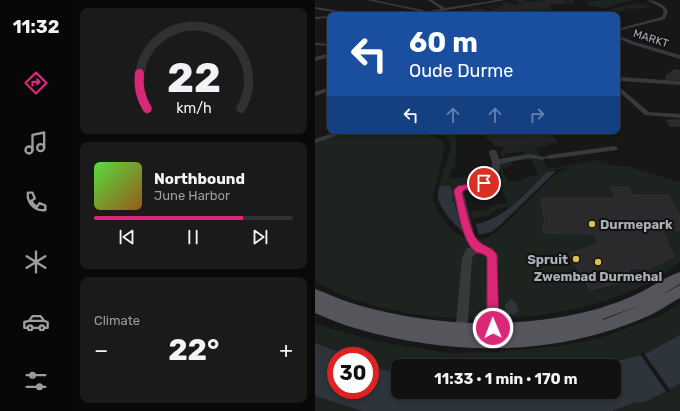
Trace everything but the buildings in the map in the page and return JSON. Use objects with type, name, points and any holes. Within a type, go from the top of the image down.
[{"type":"main road","points":[[492,335],[599,315],[650,295],[680,277]]},
{"type":"main road","points":[[315,307],[354,322],[387,332],[418,337],[566,334],[598,327],[642,311],[662,302],[680,291]]},
{"type":"main road","points":[[315,295],[383,319],[428,327],[461,335]]},
{"type":"street","points":[[369,0],[414,8],[423,12]]},
{"type":"street","points":[[429,0],[444,9]]},
{"type":"street","points":[[434,12],[490,1],[504,0]]},
{"type":"street","name":"MARKT","points":[[620,29],[664,18],[666,11],[664,7],[649,0]]},
{"type":"street","points":[[315,8],[338,12]]},
{"type":"street","points":[[315,18],[327,17]]},
{"type":"street","name":"MARKT","points":[[620,37],[634,44],[680,57],[680,62]]},
{"type":"street","points":[[315,44],[327,45]]},
{"type":"street","points":[[315,59],[327,56]]},
{"type":"street","points":[[620,79],[680,83]]},
{"type":"street","points":[[315,94],[327,90]]},
{"type":"street","points":[[620,91],[647,114],[680,116]]},
{"type":"street","points":[[315,141],[337,134]]},
{"type":"street","points":[[496,162],[529,156],[545,157],[614,148]]},
{"type":"street","points":[[479,249],[470,236],[458,190],[484,183],[495,173],[496,162],[493,152]]},
{"type":"street","points":[[461,335],[467,258],[470,252],[479,249],[486,250],[492,255],[492,335]]},
{"type":"shaded area","points":[[515,0],[523,0],[527,2],[565,0],[568,2],[569,0],[574,0],[572,4],[566,3],[549,5],[552,9],[545,11],[547,12],[468,12],[470,11],[468,10],[473,9],[468,6],[478,9],[483,8],[488,11],[494,9],[482,4],[497,9],[500,8],[492,3],[500,6],[504,5],[500,3],[506,2],[515,5],[522,4]]},
{"type":"shaded area","points":[[633,0],[604,8],[585,5],[590,5],[587,4],[587,1]]},
{"type":"shaded area","points":[[633,4],[647,4],[649,5],[644,6],[653,7],[636,9],[628,8],[620,12],[610,9]]},
{"type":"shaded area","points":[[515,6],[524,9],[545,7],[552,9],[540,12],[517,12],[523,11]]},
{"type":"shaded area","name":"Durmepark","points":[[340,134],[437,134],[429,135],[442,140],[445,148],[432,199],[441,216],[453,231],[469,239],[478,240],[492,235],[502,227],[551,178],[569,168],[581,164],[602,163],[619,166],[631,166],[633,168],[680,182],[680,262],[644,285],[601,302],[552,313],[501,318],[448,318],[398,311],[353,299],[315,281],[315,142]]},
{"type":"shaded area","name":"Durmepark","points":[[437,134],[457,134],[455,169],[451,169],[450,178],[474,177],[474,174],[477,174],[477,170],[487,172],[489,175],[481,182],[460,185],[457,188],[460,217],[454,202],[452,202],[453,196],[451,187],[441,187],[439,200],[442,207],[464,234],[447,217],[437,199],[438,189],[451,147],[449,140]]},
{"type":"shaded area","points":[[482,134],[552,134],[558,143],[531,143],[511,147],[494,145]]},
{"type":"shaded area","points":[[531,143],[548,143],[549,146],[536,148],[540,156],[526,154],[524,151],[504,154],[504,157],[500,156],[504,147]]},
{"type":"shaded area","points":[[530,158],[542,160],[548,169],[595,160],[608,163],[590,162],[547,172],[510,207],[499,208],[488,216],[473,218],[471,212],[490,209],[489,206],[508,203],[501,187],[487,191],[488,194],[486,195],[484,186],[491,183],[496,184],[503,177],[499,175],[501,173],[498,164],[511,161],[513,165],[502,168],[508,182],[523,180],[522,178],[539,175],[531,160],[515,160]]},
{"type":"shaded area","points":[[556,171],[499,226],[491,232],[479,235],[476,224],[487,221],[506,211],[547,172]]},
{"type":"shaded area","points":[[441,186],[450,186],[451,188],[453,196],[452,201],[454,202],[460,217],[464,233],[441,206],[438,196]]},
{"type":"shaded area","points":[[511,299],[515,302],[519,310],[515,315],[508,314],[505,310],[505,304]]},
{"type":"shaded area","points":[[680,304],[680,335],[643,355],[621,360],[391,359],[391,371],[379,368],[379,347],[327,347],[315,343],[315,324],[381,342],[449,353],[493,352],[560,346],[600,338],[659,316]]},
{"type":"shaded area","points":[[680,335],[680,384],[647,401],[633,403],[612,411],[362,411],[315,396],[315,343],[327,347],[327,399],[379,399],[379,368],[391,371],[391,399],[621,399],[621,360],[643,355]]},
{"type":"shaded area","points":[[680,384],[680,411],[612,411],[633,403],[647,401]]},
{"type":"shaded area","points":[[315,396],[362,411],[315,411]]},
{"type":"pier","points":[[643,352],[671,391],[667,393],[640,354]]},
{"type":"place","name":"Durmepark","points":[[592,224]]},
{"type":"place","name":"Spruit","points":[[576,259]]},
{"type":"place","name":"Zwembad Durmehal","points":[[598,262]]},
{"type":"route","points":[[484,183],[461,188],[458,190],[458,193],[470,238],[479,249],[489,251],[492,255],[493,328]]}]
